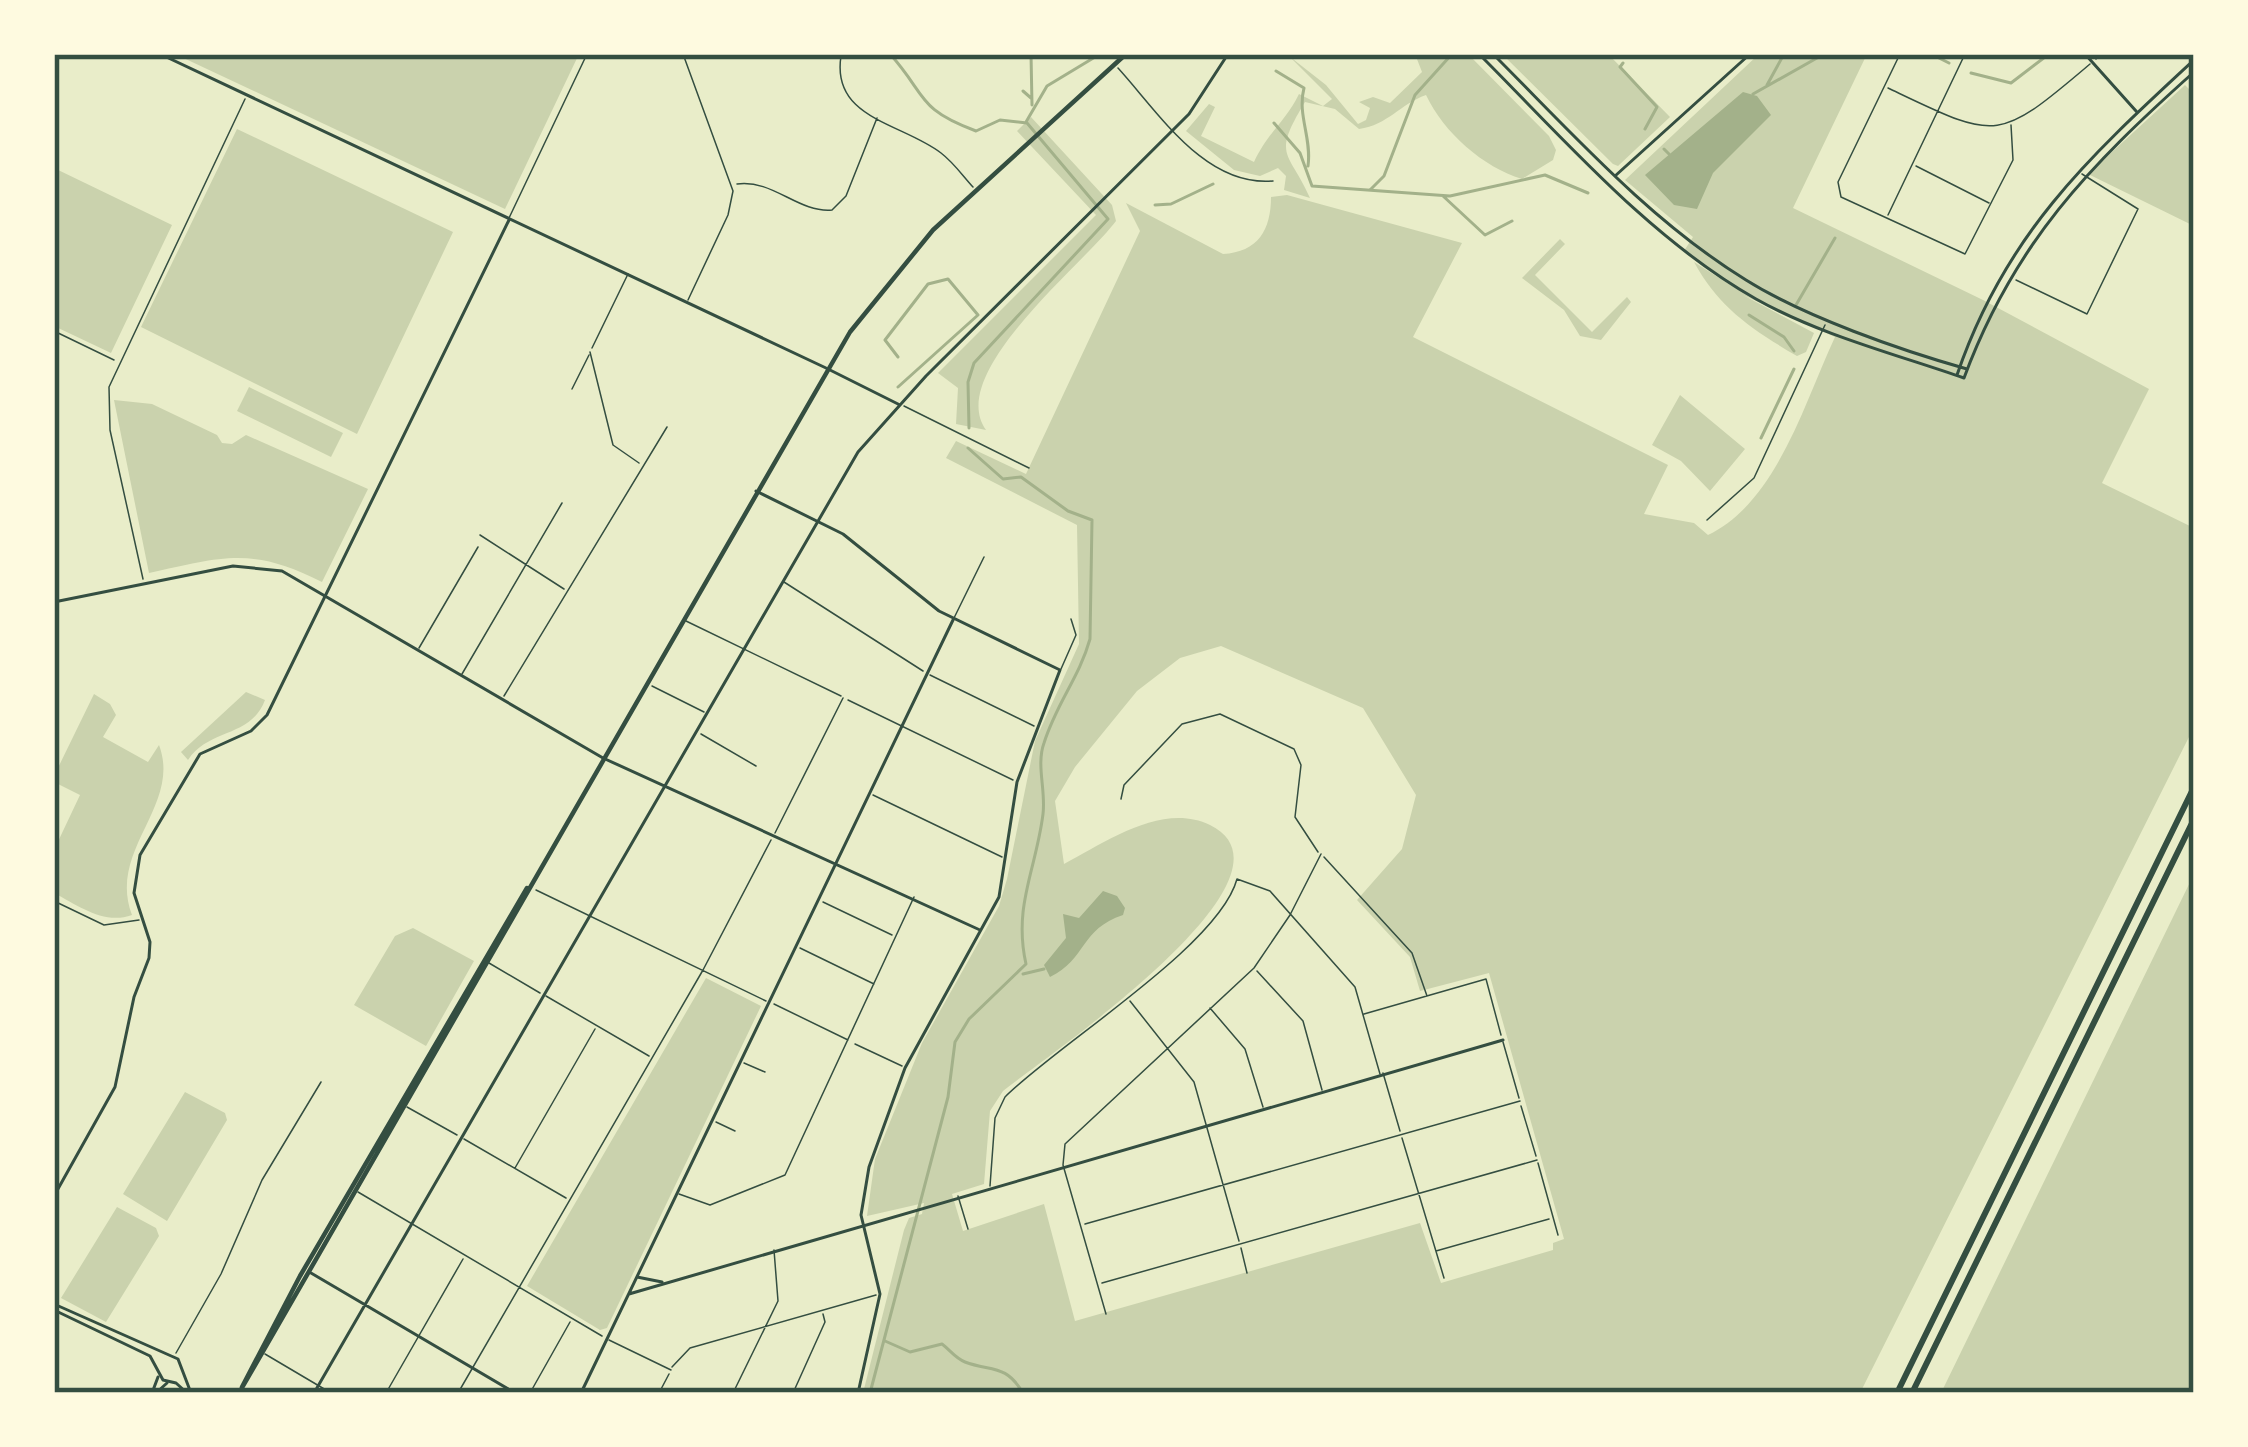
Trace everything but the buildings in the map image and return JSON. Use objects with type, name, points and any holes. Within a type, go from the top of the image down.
[{"type":"highway","points":[[1897,1393],[2194,787]]},
{"type":"highway","points":[[1912,1393],[2194,819]]},
{"type":"main road","points":[[240,1391],[826,368],[899,266],[1126,54]]},
{"type":"main road","points":[[240,1391],[521,890],[529,886]]},
{"type":"street","points":[[160,54],[1029,468]]},
{"type":"street","points":[[54,1196],[120,1073],[130,1010],[151,952],[133,880],[148,841],[205,750],[251,731],[267,715],[587,54]]},
{"type":"street","points":[[683,54],[686,73],[733,184],[728,215],[687,302]]},
{"type":"street","points":[[314,1393],[858,452],[1204,95],[1228,54]]},
{"type":"street","points":[[1478,54],[1609,182],[1728,280],[1823,330],[1964,378],[2009,277],[2083,175],[2194,72]]},
{"type":"street","points":[[1493,54],[1615,176],[1742,278],[1826,321],[1967,369]]},
{"type":"street","points":[[1609,182],[1750,54]]},
{"type":"street","points":[[1900,54],[1836,191],[1961,254],[1972,247],[2015,154],[2011,125]]},
{"type":"street","points":[[1886,218],[1965,54]]},
{"type":"street","points":[[2085,54],[2141,118]]},
{"type":"street","points":[[1884,86],[1983,129],[2011,125],[2028,117],[2102,54]]},
{"type":"street","points":[[841,56],[842,90],[854,106],[937,150],[976,190]]},
{"type":"street","points":[[1958,376],[2002,273],[2077,171],[2194,60]]},
{"type":"street","points":[[1115,64],[1173,128],[1229,177],[1273,181]]},
{"type":"street","points":[[143,583],[108,414],[117,362],[247,95]]},
{"type":"street","points":[[733,184],[762,184],[813,208],[832,210],[846,196],[877,118]]},
{"type":"street","points":[[1912,165],[1992,204]]},
{"type":"street","points":[[2002,273],[2087,314],[2138,209],[2077,171]]},
{"type":"street","points":[[572,389],[628,274]]},
{"type":"street","points":[[1707,520],[1754,478],[1826,321]]},
{"type":"street","points":[[54,331],[117,362]]},
{"type":"street","points":[[590,352],[613,445],[643,465]]},
{"type":"street","points":[[503,698],[667,427]]},
{"type":"street","points":[[756,491],[819,521],[954,619],[1060,670]]},
{"type":"street","points":[[462,674],[562,503]]},
{"type":"street","points":[[480,535],[567,591]]},
{"type":"street","points":[[419,648],[478,548]]},
{"type":"street","points":[[581,1393],[984,557]]},
{"type":"street","points":[[54,602],[256,565],[326,593],[603,758],[773,836],[838,860],[982,930]]},
{"type":"street","points":[[784,582],[928,674],[1034,726]]},
{"type":"street","points":[[682,619],[1017,782]]},
{"type":"street","points":[[857,1393],[880,1294],[863,1224],[869,1167],[905,1068],[999,897],[1017,782],[1034,726],[1076,635],[1070,619]]},
{"type":"street","points":[[646,683],[707,714]]},
{"type":"street","points":[[458,1393],[703,970],[844,698]]},
{"type":"street","points":[[1121,799],[1124,785],[1182,724],[1207,714],[1229,716],[1294,749],[1301,765],[1295,817],[1321,854],[1412,953],[1427,996]]},
{"type":"street","points":[[697,732],[756,766]]},
{"type":"street","points":[[870,793],[1005,858]]},
{"type":"street","points":[[1106,1314],[1063,1165],[1068,1137],[1254,968],[1290,915],[1321,854]]},
{"type":"street","points":[[990,1186],[995,1118],[1005,1097],[1169,963],[1229,898],[1237,879],[1270,891],[1355,987],[1444,1278]]},
{"type":"street","points":[[529,886],[905,1068]]},
{"type":"street","points":[[677,1193],[710,1205],[781,1179],[877,986],[914,898]]},
{"type":"street","points":[[819,900],[895,937]]},
{"type":"street","points":[[54,901],[104,925],[123,926],[142,918]]},
{"type":"street","points":[[796,946],[877,986]]},
{"type":"street","points":[[489,963],[652,1058]]},
{"type":"street","points":[[1254,968],[1303,1021],[1322,1090]]},
{"type":"street","points":[[1364,1014],[1486,980],[1558,1235]]},
{"type":"street","points":[[1127,998],[1194,1082],[1247,1274]]},
{"type":"street","points":[[1210,1008],[1246,1049],[1263,1107]]},
{"type":"street","points":[[515,1169],[597,1026]]},
{"type":"street","points":[[628,1294],[1503,1040]]},
{"type":"street","points":[[741,1061],[765,1072]]},
{"type":"street","points":[[159,1367],[171,1358],[321,1082]]},
{"type":"street","points":[[1081,1225],[1520,1101]]},
{"type":"street","points":[[407,1106],[570,1200]]},
{"type":"street","points":[[712,1120],[735,1131]]},
{"type":"street","points":[[1098,1285],[1537,1160]]},
{"type":"street","points":[[358,1192],[607,1339],[670,1370]]},
{"type":"street","points":[[958,1196],[968,1229]]},
{"type":"street","points":[[1435,1251],[1553,1217]]},
{"type":"street","points":[[733,1393],[778,1301],[774,1250]]},
{"type":"street","points":[[386,1393],[465,1255]]},
{"type":"street","points":[[311,1273],[515,1393]]},
{"type":"street","points":[[637,1277],[664,1282]]},
{"type":"street","points":[[659,1393],[670,1370],[690,1348],[880,1294]]},
{"type":"street","points":[[54,1307],[184,1366],[189,1393]]},
{"type":"street","points":[[794,1393],[825,1322],[822,1310]]},
{"type":"street","points":[[530,1393],[572,1318]]},
{"type":"street","points":[[107,1332],[150,1356],[159,1367],[154,1393]]},
{"type":"street","points":[[265,1354],[332,1393]]},
{"type":"street","points":[[159,1375],[167,1383]]},
{"type":"street","points":[[176,1383],[184,1375]]},
{"type":"street","points":[[154,1393],[167,1383],[176,1383],[189,1393]]},
{"type":"shaded area","points":[[175,54],[579,54],[505,209]]},
{"type":"shaded area","points":[[1415,54],[1468,54],[1549,136],[1556,150],[1553,160],[1522,179],[1507,174],[1454,135],[1426,95],[1359,129],[1335,109],[1305,102],[1286,144],[1310,198],[1284,190],[1286,176],[1278,168],[1260,176],[1234,170],[1186,131],[1209,104],[1215,107],[1201,136],[1254,162],[1299,94],[1323,106],[1332,99],[1289,56],[1326,85],[1358,124],[1366,120],[1370,108],[1359,102],[1373,97],[1390,103],[1422,72]]},
{"type":"shaded area","points":[[1502,54],[1608,54],[1670,117],[1618,166]]},
{"type":"shaded area","points":[[1759,54],[1867,54],[1793,208],[1983,300],[2149,389],[2102,483],[2194,528],[2194,727],[1860,1393],[863,1393],[904,1230],[909,1218],[922,1214],[924,1203],[867,1216],[875,1159],[922,1043],[999,906],[1035,741],[1079,644],[1077,525],[946,458],[956,441],[1026,474],[1140,231],[1126,203],[1223,254],[1254,244],[1265,229],[1271,197],[1287,195],[1462,243],[1413,337],[1668,465],[1644,514],[1694,523],[1708,535],[1732,520],[1770,475],[1835,337],[1743,295],[1814,333],[1806,352],[1797,356],[1750,326],[1724,304],[1694,262],[1732,286],[1684,251],[1693,237],[1625,180]],"holes":[[[1221,646],[1363,708],[1416,795],[1402,849],[1357,900],[1410,957],[1420,991],[1489,973],[1564,1239],[1553,1243],[1553,1250],[1441,1283],[1420,1223],[1075,1321],[1044,1204],[963,1231],[952,1194],[984,1184],[990,1111],[1003,1091],[1161,965],[1201,923],[1227,883],[1233,850],[1210,825],[1173,818],[1116,836],[1064,864],[1055,801],[1075,767],[1137,691],[1180,658]]]},
{"type":"shaded area","points":[[2185,85],[2194,94],[2194,226],[2088,174]]},
{"type":"shaded area","points":[[1743,92],[1757,96],[1771,115],[1713,173],[1697,209],[1674,205],[1645,175]]},
{"type":"shaded area","points":[[1031,117],[1112,205],[1116,221],[1001,350],[985,379],[979,406],[986,430],[956,424],[958,388],[938,373],[1096,215],[1017,131]]},
{"type":"shaded area","points":[[237,129],[453,232],[357,434],[141,327]]},
{"type":"shaded area","points":[[54,168],[172,225],[111,353],[54,326]]},
{"type":"shaded area","points":[[1560,239],[1565,244],[1535,275],[1592,332],[1627,297],[1631,302],[1601,340],[1580,336],[1564,310],[1522,278]]},
{"type":"shaded area","points":[[249,387],[343,433],[331,457],[237,411]]},
{"type":"shaded area","points":[[1680,395],[1745,449],[1710,491],[1681,461],[1652,445]]},
{"type":"shaded area","points":[[114,400],[152,404],[217,435],[222,443],[232,444],[246,435],[368,489],[322,582],[276,563],[237,558],[149,573]]},
{"type":"shaded area","points":[[246,692],[265,700],[259,712],[207,742],[188,760],[181,752]]},
{"type":"shaded area","points":[[94,694],[110,704],[116,715],[103,737],[148,762],[159,745],[163,767],[161,788],[129,870],[132,915],[122,917],[92,913],[54,893],[54,850],[80,795],[54,782],[54,776]]},
{"type":"shaded area","points":[[2194,874],[2194,1393],[1941,1393]]},
{"type":"shaded area","points":[[1103,891],[1117,896],[1125,908],[1123,915],[1099,928],[1071,962],[1050,977],[1044,965],[1066,938],[1063,914],[1079,918]]},
{"type":"shaded area","points":[[413,928],[474,961],[426,1046],[354,1005],[395,936]]},
{"type":"shaded area","points":[[706,978],[761,1006],[607,1328],[600,1330],[527,1286]]},
{"type":"shaded area","points":[[185,1092],[225,1113],[227,1120],[167,1221],[123,1194]]},
{"type":"shaded area","points":[[117,1207],[156,1228],[159,1236],[106,1322],[61,1298]]},
{"type":"waterway","points":[[890,54],[924,100],[957,123],[976,131],[1000,120],[1027,123],[1108,219],[974,363],[968,382],[969,428]]},
{"type":"waterway","points":[[1031,54],[1032,105]]},
{"type":"waterway","points":[[1026,122],[1047,86],[1100,54]]},
{"type":"waterway","points":[[1371,189],[1384,176],[1415,95],[1452,54]]},
{"type":"waterway","points":[[1767,85],[1784,54]]},
{"type":"waterway","points":[[1753,94],[1824,54]]},
{"type":"waterway","points":[[1931,54],[1949,63]]},
{"type":"waterway","points":[[1971,73],[2011,83],[2049,54]]},
{"type":"waterway","points":[[1623,63],[1620,67],[1657,107],[1645,129]]},
{"type":"waterway","points":[[1276,71],[1304,88],[1308,166]]},
{"type":"waterway","points":[[1023,91],[1031,98]]},
{"type":"waterway","points":[[1274,123],[1300,153],[1312,186],[1450,196],[1545,175],[1588,193]]},
{"type":"waterway","points":[[1664,149],[1669,154]]},
{"type":"waterway","points":[[1155,205],[1171,204],[1213,184]]},
{"type":"waterway","points":[[1443,196],[1485,235],[1512,221]]},
{"type":"waterway","points":[[1796,305],[1835,238]]},
{"type":"waterway","points":[[898,357],[885,340],[928,284],[948,279],[978,315],[898,387]]},
{"type":"waterway","points":[[1749,315],[1784,337],[1794,351]]},
{"type":"waterway","points":[[1761,438],[1794,369]]},
{"type":"waterway","points":[[870,1393],[948,1097],[955,1042],[969,1019],[1026,964],[1022,924],[1043,814],[1042,751],[1090,639],[1092,520],[1068,511],[1021,477],[1003,479],[968,448]]},
{"type":"waterway","points":[[1023,974],[1044,969]]},
{"type":"waterway","points":[[885,1341],[910,1352],[942,1344],[965,1362],[1004,1373],[1023,1393]]},
{"type":"waterway","points":[[2194,1382],[2194,1388]]}]
